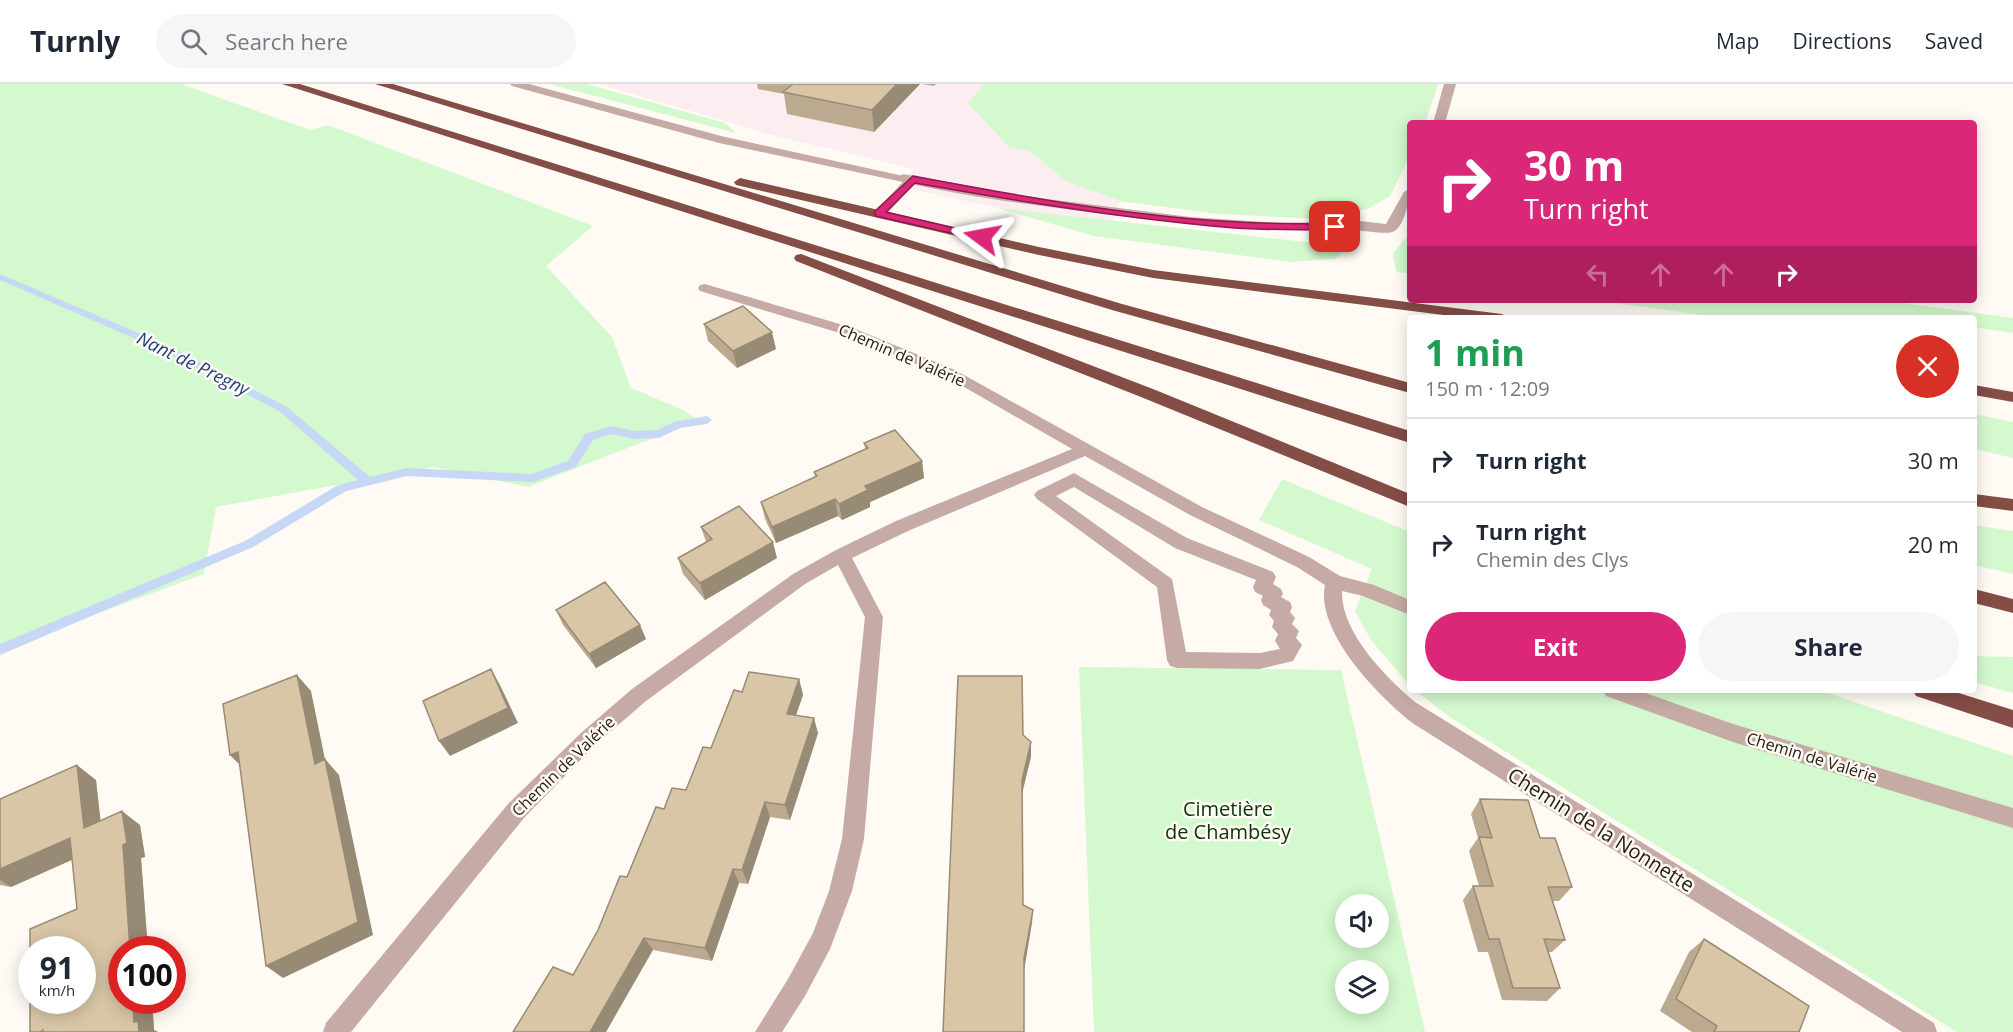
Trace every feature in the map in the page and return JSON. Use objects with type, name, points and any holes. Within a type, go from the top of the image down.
[{"type":"highway","points":[[288,84],[1407,436]]},
{"type":"highway","points":[[381,84],[1117,307],[1407,387]]},
{"type":"highway","points":[[594,148],[1152,274],[1478,315]]},
{"type":"highway","points":[[640,195],[1148,393],[1407,500]]},
{"type":"highway","points":[[1977,391],[2013,397]]},
{"type":"highway","points":[[1977,500],[2013,505]]},
{"type":"highway","points":[[1977,597],[2013,606]]},
{"type":"highway","points":[[1933,693],[2013,718]]},
{"type":"street","points":[[516,84],[718,139],[1024,200],[1238,225],[1292,227],[1360,225],[1390,229],[1407,198]]},
{"type":"street","points":[[1440,120],[1450,84]]},
{"type":"street","points":[[879,214],[908,178]]},
{"type":"street","name":"Chemin de Valérie","points":[[705,288],[848,331],[912,356],[993,396],[1196,511],[1303,562],[1335,582],[1367,590],[1407,607]]},
{"type":"street","name":"Chemin de Valérie","points":[[335,1032],[516,811],[588,739],[639,695],[799,579],[842,555],[902,526],[1087,449]]},
{"type":"street","points":[[1074,479],[1181,543],[1267,577],[1262,587],[1274,594],[1270,600],[1283,608],[1278,615],[1286,618],[1281,627],[1289,631],[1285,641],[1292,645],[1286,655],[1260,661],[1177,660],[1166,584],[1043,495],[1074,479]]},
{"type":"street","points":[[767,1032],[793,994],[823,939],[840,895],[853,839],[874,616],[842,555]]},
{"type":"street","name":"Chemin de la Nonnette","points":[[1335,582],[1331,596],[1351,646],[1373,675],[1397,700],[1421,718],[1925,1032]]},
{"type":"street","name":"Chemin de Valérie","points":[[1621,693],[1733,733],[2013,818]]},
{"type":"shaded area","points":[[599,84],[984,84],[969,103],[1009,147],[1030,151],[1066,181],[1120,201],[1113,221],[997,208],[898,186],[914,169],[768,134]]},
{"type":"green space","points":[[0,84],[181,84],[310,130],[328,125],[593,226],[546,266],[612,337],[631,388],[681,409],[699,420],[528,487],[434,467],[216,507],[204,574],[0,650]]},
{"type":"green space","points":[[549,84],[587,84],[725,123],[736,133]]},
{"type":"green space","points":[[984,84],[1438,84],[1426,120],[1407,120],[1407,162],[1390,196],[1367,209],[1324,219],[1218,214],[1120,201],[1066,181],[1030,151],[1009,147],[968,103]]},
{"type":"green space","points":[[997,208],[1342,246],[1341,254],[1335,259],[1291,262],[1094,236]]},
{"type":"green space","points":[[1407,237],[1407,274],[1396,272],[1393,253]]},
{"type":"green space","points":[[1616,303],[1903,303],[2013,318],[2013,333],[1977,327],[1977,315],[1701,315]]},
{"type":"green space","points":[[1977,415],[2013,422],[2013,458],[1977,450]]},
{"type":"green space","points":[[1282,479],[1407,531],[1407,682],[1371,640],[1355,611],[1372,569],[1259,520]]},
{"type":"green space","points":[[1977,525],[2013,531],[2013,574],[1977,566]]},
{"type":"green space","points":[[1977,656],[2013,657],[2013,693],[1977,683]]},
{"type":"green space","name":"Cimetière de Chambésy","points":[[1079,667],[1341,670],[1425,1032],[1094,1032]]},
{"type":"green space","points":[[1419,693],[1828,693],[2013,756],[2013,1032],[1957,1032],[1448,716]]},
{"type":"building","points":[[793,84],[897,84],[872,110],[783,92]]},
{"type":"building","points":[[743,306],[772,332],[733,351],[704,324]]},
{"type":"building","points":[[895,430],[922,461],[865,486],[868,490],[839,504],[835,499],[772,527],[761,502],[817,476],[814,472],[868,448],[864,443]]},
{"type":"building","points":[[739,506],[773,542],[700,583],[678,558],[712,539],[701,527]]},
{"type":"building","points":[[605,582],[640,625],[589,654],[556,610]]},
{"type":"building","points":[[491,669],[508,708],[439,741],[423,701]]},
{"type":"building","points":[[749,672],[799,679],[787,714],[814,718],[785,805],[765,802],[742,870],[733,869],[705,948],[644,938],[590,1032],[513,1032],[553,967],[573,975],[598,930],[620,876],[627,877],[656,807],[664,809],[672,788],[686,790],[703,747],[711,748],[734,690],[742,692]]},
{"type":"building","points":[[297,675],[315,764],[325,759],[358,922],[266,966],[238,752],[230,755],[223,704]]},
{"type":"building","points":[[958,676],[1022,676],[1023,735],[1031,742],[1022,780],[1023,905],[1033,910],[1024,958],[1024,1032],[943,1032]]},
{"type":"building","points":[[77,765],[84,828],[122,811],[127,843],[123,845],[129,936],[108,936],[108,1014],[134,1014],[134,1022],[138,1021],[139,1032],[43,1032],[43,1030],[30,1032],[30,1014],[96,1014],[96,936],[30,936],[30,929],[77,909],[70,838],[0,869],[0,799]]},
{"type":"building","points":[[1480,799],[1528,800],[1540,838],[1555,838],[1572,887],[1548,887],[1565,940],[1544,939],[1560,988],[1513,988],[1499,939],[1489,939],[1473,886],[1493,886],[1479,837],[1492,838]]},
{"type":"building","points":[[1704,939],[1809,1006],[1799,1032],[1714,1032],[1717,1026],[1676,999]]},
{"type":"waterway","name":"Nant de Pregny","points":[[0,277],[165,348],[283,409],[368,482]]},
{"type":"waterway","name":"Nant de Pregny","points":[[368,482],[407,472],[533,478],[572,464],[589,437],[611,430],[634,435],[659,434],[678,425],[707,420]]},
{"type":"waterway","name":"Nant de Pregny","points":[[0,650],[249,544],[342,488],[368,482]]},
{"type":"route","points":[[982,237],[879,214],[913,179],[1024,200],[1171,219],[1238,225],[1335,227]]}]
